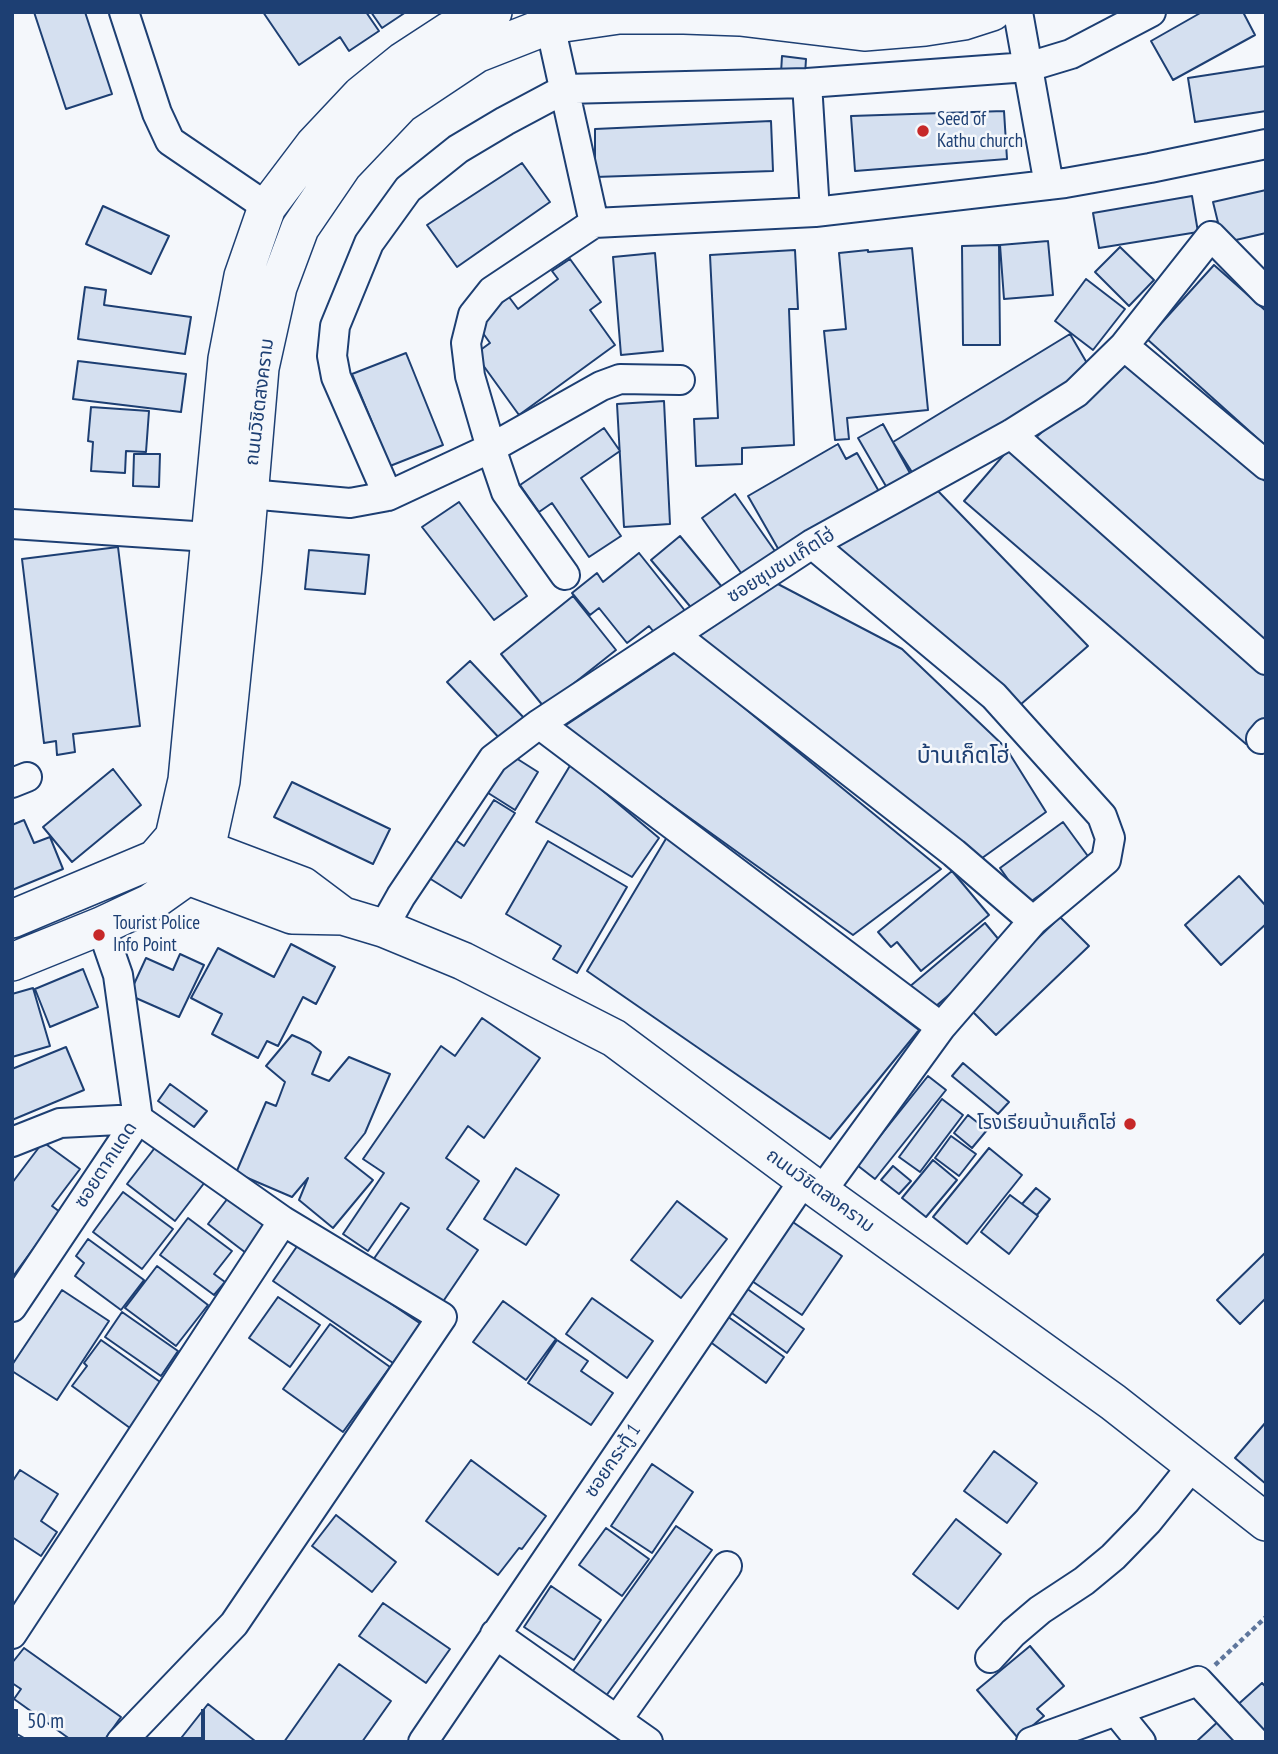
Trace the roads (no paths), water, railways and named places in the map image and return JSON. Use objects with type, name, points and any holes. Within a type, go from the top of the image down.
[{"type":"main road","name":"ถนนวิชิตสงคราม","points":[[181,855],[227,359],[243,276],[267,207],[314,145],[361,95],[403,61],[449,32],[493,12]]},
{"type":"main road","name":"ถนนวิชิตสงคราม","points":[[181,855],[221,780],[260,368],[278,287],[300,228],[343,165],[401,104],[476,54],[550,25],[620,15],[740,14],[864,33],[964,21],[992,12]]},
{"type":"main road","name":"ถนนวิชิตสงคราม","points":[[181,855],[303,886],[343,916],[463,961],[614,1038],[813,1186],[1113,1402],[1266,1522]]},
{"type":"main road","points":[[12,919],[181,855]]},
{"type":"main road","points":[[12,962],[150,903],[181,855]]},
{"type":"street","points":[[124,12],[157,113],[170,141],[267,207]]},
{"type":"street","points":[[1017,12],[1049,185]]},
{"type":"street","points":[[388,496],[335,377],[332,356],[335,326],[369,243],[408,190],[458,149],[565,89],[807,83],[1028,67],[1071,54],[1151,12]]},
{"type":"street","points":[[550,25],[594,223]]},
{"type":"street","points":[[807,83],[815,212]]},
{"type":"street","points":[[565,575],[506,492],[470,376],[466,343],[473,315],[492,291],[594,223],[815,212],[1049,185],[1266,144]]},
{"type":"street","name":"ซอยชุมชนเก็ตโฮ่","points":[[383,929],[401,896],[493,759],[539,724],[812,544],[1011,433],[1076,393],[1124,346],[1210,236],[1266,292]]},
{"type":"street","points":[[1124,346],[1266,465]]},
{"type":"street","points":[[249,494],[351,503],[388,496],[491,448],[601,386],[620,379],[680,380]]},
{"type":"street","points":[[1011,433],[1266,660]]},
{"type":"street","points":[[12,524],[209,537]]},
{"type":"street","name":"ซอยกระทู้ 1","points":[[423,1742],[495,1634],[813,1186],[941,1027],[1033,921],[1106,860],[1110,838],[1102,816],[994,696],[812,544]]},
{"type":"street","points":[[675,635],[954,853],[1033,921]]},
{"type":"street","points":[[539,724],[941,1027]]},
{"type":"street","name":"ซอยตากแดด","points":[[12,1307],[138,1119],[118,975],[101,926]]},
{"type":"street","points":[[12,1142],[60,1123],[138,1119],[283,1221],[442,1317],[234,1625],[121,1742]]},
{"type":"street","points":[[12,1634],[283,1221]]},
{"type":"street","points":[[990,1658],[1013,1633],[1040,1610],[1084,1581],[1113,1557],[1148,1521],[1194,1465]]},
{"type":"street","points":[[617,1720],[727,1566]]},
{"type":"street","points":[[495,1634],[648,1742]]},
{"type":"street","points":[[1031,1742],[1198,1681],[1255,1742]]},
{"type":"street","points":[[1116,1711],[1141,1742]]},
{"type":"place","name":"Seed of Kathu church","points":[[923,131]]},
{"type":"place","name":"Tourist Police Info Point","points":[[99,935]]},
{"type":"place","name":"โรงเรียนบ้านเก็ตโฮ่","points":[[1130,1124]]},
{"type":"district","name":"บ้านเก็ตโฮ่","points":[[963,756]]}]
